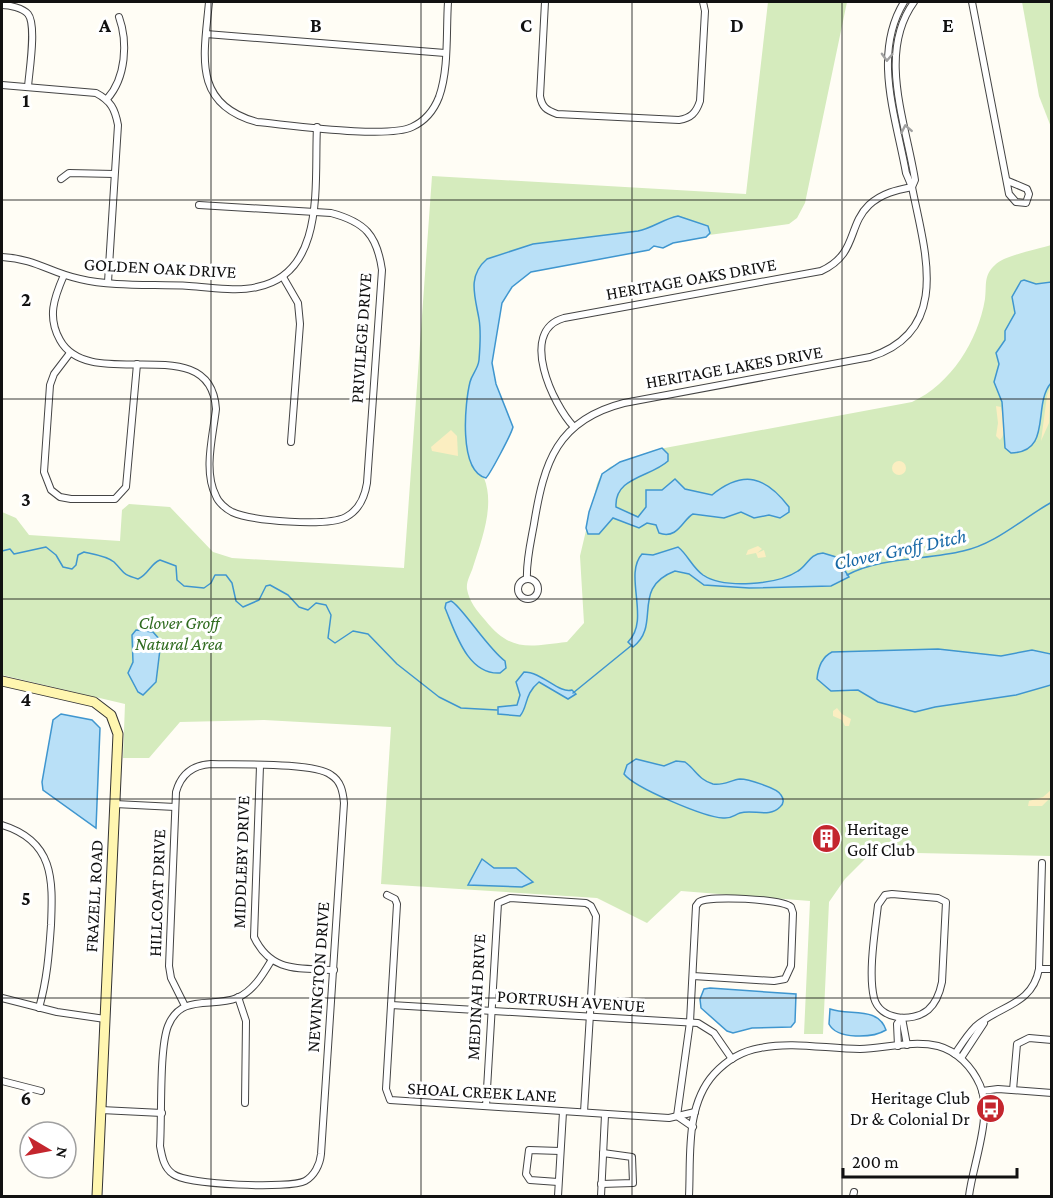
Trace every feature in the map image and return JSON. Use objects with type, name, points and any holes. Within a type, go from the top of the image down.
[{"type":"street","points":[[209,2],[205,74],[213,93],[225,108],[240,117],[257,122],[385,132],[412,127],[429,115],[439,96],[448,2]]},
{"type":"street","points":[[545,2],[540,96],[541,104],[547,110],[557,114],[679,120],[689,118],[696,111],[700,102],[705,11],[703,2]]},
{"type":"street","name":"HERITAGE LAKES DRIVE","points":[[527,579],[543,475],[556,447],[574,427],[596,412],[624,402],[863,359],[897,344],[917,321],[928,289],[929,272],[912,187],[906,173],[887,62],[891,30],[904,2]]},
{"type":"street","name":"HERITAGE LAKES DRIVE","points":[[912,187],[915,180],[898,90],[896,58],[899,30],[914,2]]},
{"type":"street","points":[[972,2],[1008,181]]},
{"type":"street","points":[[2,5],[22,10],[30,18],[32,33],[28,87]]},
{"type":"street","points":[[107,99],[119,84],[121,76],[124,31],[119,17]]},
{"type":"street","points":[[206,34],[444,53]]},
{"type":"street","points":[[2,85],[84,90],[107,99],[115,111],[118,125],[108,282]]},
{"type":"street","points":[[291,442],[300,324],[298,303],[283,277],[303,253],[309,239],[317,127]]},
{"type":"street","points":[[61,179],[69,173],[114,174]]},
{"type":"street","name":"HERITAGE OAKS DRIVE","points":[[574,427],[554,401],[549,386],[541,343],[542,336],[550,324],[564,318],[820,271],[845,253],[868,206],[886,194],[912,187]]},
{"type":"street","name":"PRIVILEGE DRIVE","points":[[137,364],[178,366],[198,373],[206,380],[215,398],[216,409],[210,482],[217,499],[230,511],[247,517],[326,522],[343,519],[358,507],[366,493],[382,270],[379,251],[370,233],[350,218],[312,212],[199,205]]},
{"type":"street","name":"GOLDEN OAK DRIVE","points":[[2,257],[40,263],[64,275],[108,282],[249,288],[268,284],[283,277]]},
{"type":"street","points":[[64,275],[52,306],[52,319],[55,332],[70,353],[88,360],[137,364],[128,479],[122,494],[102,501],[60,496],[51,490],[44,472],[50,385],[54,374],[70,353]]},
{"type":"street","name":"FRAZELL ROAD","points":[[2,681],[94,702],[111,715],[118,734],[97,1197]]},
{"type":"street","name":"HILLCOAT DRIVE","points":[[185,1006],[171,978],[169,966],[176,792],[182,778],[191,769],[203,764],[260,766]]},
{"type":"street","name":"NEWINGTON DRIVE","points":[[162,1113],[160,1146],[162,1159],[169,1170],[185,1180],[286,1185],[299,1183],[311,1176],[317,1168],[321,1154],[344,803],[341,787],[330,774],[312,768],[260,766]]},
{"type":"street","name":"MIDDLEBY DRIVE","points":[[260,766],[253,926],[254,937],[260,951],[271,961]]},
{"type":"street","points":[[115,804],[176,807]]},
{"type":"street","points":[[2,825],[19,831],[36,845],[44,856],[51,879],[48,971],[39,1008]]},
{"type":"street","points":[[958,1056],[977,1025],[1024,998],[1035,984],[1039,969],[1043,902],[1042,863]]},
{"type":"street","name":"SHOAL CREEK LANE","points":[[387,895],[396,899],[397,904],[386,1089],[390,1100],[669,1118],[695,1112]]},
{"type":"street","points":[[898,1046],[897,1024],[902,1018],[918,1016],[929,1010],[939,995],[942,982],[946,903],[938,898],[885,896],[878,905],[874,998],[883,1010],[902,1018]]},
{"type":"street","name":"MEDINAH DRIVE","points":[[486,1106],[498,903],[510,898],[586,903],[595,911],[589,1016]]},
{"type":"street","points":[[693,976],[780,981],[785,978],[791,966],[793,913],[791,907],[780,902],[710,898],[699,902],[693,976],[690,1022],[677,1116],[693,1127]]},
{"type":"street","points":[[1043,902],[1052,903]]},
{"type":"street","points":[[101,1110],[162,1113],[167,1028],[171,1019],[185,1006],[238,997],[254,986],[271,961],[290,968],[334,970]]},
{"type":"street","points":[[1039,969],[1052,969]]},
{"type":"street","points":[[238,997],[246,1021],[245,1103]]},
{"type":"street","points":[[2,999],[105,1019]]},
{"type":"street","name":"PORTRUSH AVENUE","points":[[391,1005],[690,1022],[705,1025],[732,1059]]},
{"type":"street","points":[[584,1113],[589,1016]]},
{"type":"street","points":[[902,1018],[907,1045]]},
{"type":"street","points":[[1013,1090],[1017,1044],[1029,1038],[1052,1040]]},
{"type":"street","points":[[689,1197],[695,1112],[708,1082],[732,1059],[750,1050],[771,1046],[828,1049],[933,1045],[958,1056],[976,1077],[982,1091],[984,1118],[969,1197]]},
{"type":"street","points":[[2,1081],[41,1091]]},
{"type":"street","points":[[982,1091],[1013,1090],[1052,1093]]},
{"type":"street","points":[[558,1197],[563,1112]]},
{"type":"street","points":[[601,1197],[605,1115]]},
{"type":"street","points":[[558,1182],[530,1180],[526,1174],[529,1150],[560,1151]]},
{"type":"street","points":[[601,1184],[629,1185],[633,1183],[632,1157],[603,1153]]},
{"type":"green space","name":"Heritage Golf Club","points":[[768,2],[847,2],[805,203],[797,218],[789,224],[709,235],[673,243],[663,248],[654,246],[649,250],[531,272],[512,287],[502,302],[492,363],[496,384],[513,427],[495,463],[484,478],[488,511],[467,589],[476,609],[494,631],[513,643],[542,645],[567,642],[584,623],[580,556],[597,484],[601,475],[610,467],[654,450],[912,402],[926,394],[950,373],[969,345],[981,315],[986,281],[991,269],[1005,259],[1051,245],[1051,856],[872,852],[845,879],[829,902],[823,1034],[804,1034],[810,901],[681,891],[647,923],[597,898],[381,884],[391,727],[264,720],[180,722],[149,758],[123,758],[125,704],[2,675],[2,512],[16,518],[29,535],[120,541],[122,510],[129,504],[170,507],[213,552],[232,558],[404,568],[432,176],[746,194]]},
{"type":"green space","points":[[1022,2],[1051,2],[1051,127],[1039,96]]},
{"type":"sand","points":[[1051,385],[1049,423],[1041,441],[1047,396]]},
{"type":"sand","points":[[996,406],[1001,407],[1004,424],[1004,432],[1000,440],[996,436],[998,423]]},
{"type":"sand","points":[[451,430],[457,436],[458,456],[432,451],[431,447]]},
{"type":"sand","points":[[896,461],[902,461],[906,468],[902,475],[896,475],[892,471],[892,465]]},
{"type":"sand","points":[[758,546],[762,549],[757,553],[764,550],[766,557],[758,558],[756,553],[746,555],[748,550]]},
{"type":"sand","points":[[837,708],[851,719],[849,726],[845,726],[842,720],[833,716],[833,711]]},
{"type":"sand","points":[[1051,790],[1051,797],[1042,806],[1028,806],[1029,801],[1043,797]]},
{"type":"water","points":[[678,216],[708,226],[710,233],[706,237],[673,243],[663,248],[654,246],[649,250],[531,272],[512,287],[502,303],[492,363],[496,384],[513,427],[486,478],[477,473],[467,450],[465,419],[470,382],[479,360],[480,329],[474,287],[477,272],[481,266],[487,259],[533,244],[638,231]]},
{"type":"water","points":[[1021,281],[1036,284],[1051,282],[1051,383],[1043,403],[1037,436],[1032,445],[1024,451],[1011,453],[1005,448],[1002,402],[994,382],[999,364],[996,353],[1005,340],[1005,331],[1015,313],[1012,297]]},
{"type":"water","points":[[662,448],[668,454],[668,461],[627,483],[617,497],[616,507],[638,517],[646,507],[646,490],[662,490],[675,479],[685,489],[712,495],[744,479],[763,483],[772,489],[789,507],[789,512],[780,518],[769,515],[754,518],[741,512],[724,518],[693,514],[671,534],[659,533],[656,525],[647,523],[639,528],[613,518],[599,534],[588,534],[586,528],[589,512],[602,474],[620,462]]},
{"type":"water","points":[[678,547],[703,575],[724,582],[737,584],[777,580],[798,571],[812,558],[823,553],[836,557],[849,577],[831,586],[749,588],[704,585],[689,574],[675,571],[661,578],[654,587],[645,628],[641,638],[633,647],[628,642],[637,622],[635,574],[637,563],[642,554],[653,555]]},
{"type":"water","points":[[451,601],[505,661],[506,668],[500,673],[489,672],[479,667],[464,650],[445,608],[446,603]]},
{"type":"water","points":[[136,630],[153,632],[161,641],[156,682],[143,695],[138,692],[128,673],[133,662],[132,635]]},
{"type":"water","points":[[938,649],[1001,656],[1032,650],[1051,654],[1051,685],[1016,695],[915,712],[878,702],[858,690],[831,691],[817,679],[821,663],[832,652]]},
{"type":"water","points":[[524,672],[537,675],[562,689],[572,690],[576,694],[568,699],[539,682],[531,691],[520,716],[498,714],[498,707],[517,705],[520,695],[516,682]]},
{"type":"water","points":[[61,714],[92,720],[100,728],[96,828],[43,790],[42,782],[53,720]]},
{"type":"water","points":[[636,759],[664,766],[676,761],[685,762],[701,777],[713,784],[740,779],[755,782],[779,792],[783,803],[771,812],[745,812],[728,818],[701,813],[655,794],[631,780],[624,774],[627,765]]},
{"type":"water","points":[[482,859],[494,868],[516,868],[533,882],[522,887],[468,885]]},
{"type":"water","points":[[704,989],[796,994],[795,1022],[791,1027],[752,1028],[733,1033],[727,1031],[701,1008],[700,999]]},
{"type":"water","points":[[830,1009],[870,1015],[882,1022],[886,1030],[864,1036],[839,1033],[829,1024]]},
{"type":"waterway","name":"Clover Groff Ditch","points":[[847,575],[874,565],[975,548],[998,537],[1052,502]]},
{"type":"waterway","points":[[2,551],[10,549],[14,554],[46,547],[56,555],[63,567],[72,569],[76,565],[78,555],[84,552],[108,558],[126,574],[138,579],[160,560],[176,566],[177,580],[184,586],[204,588],[211,583],[215,575],[226,575],[232,583],[236,601],[243,607],[259,600],[266,586],[270,585],[288,595],[299,607],[308,610],[316,603],[326,605],[331,615],[328,638],[335,643],[353,631],[368,634],[397,664],[439,697],[461,708],[497,710]]},
{"type":"waterway","name":"Clover Groff Ditch","points":[[573,693],[632,645]]},
{"type":"place","name":"Heritage Golf Club","points":[[826,839]]},
{"type":"place","name":"Heritage Club Dr & Colonial Dr","points":[[991,1108]]},
{"type":"park label","name":"Clover Groff Natural Area","points":[[179,633]]}]
